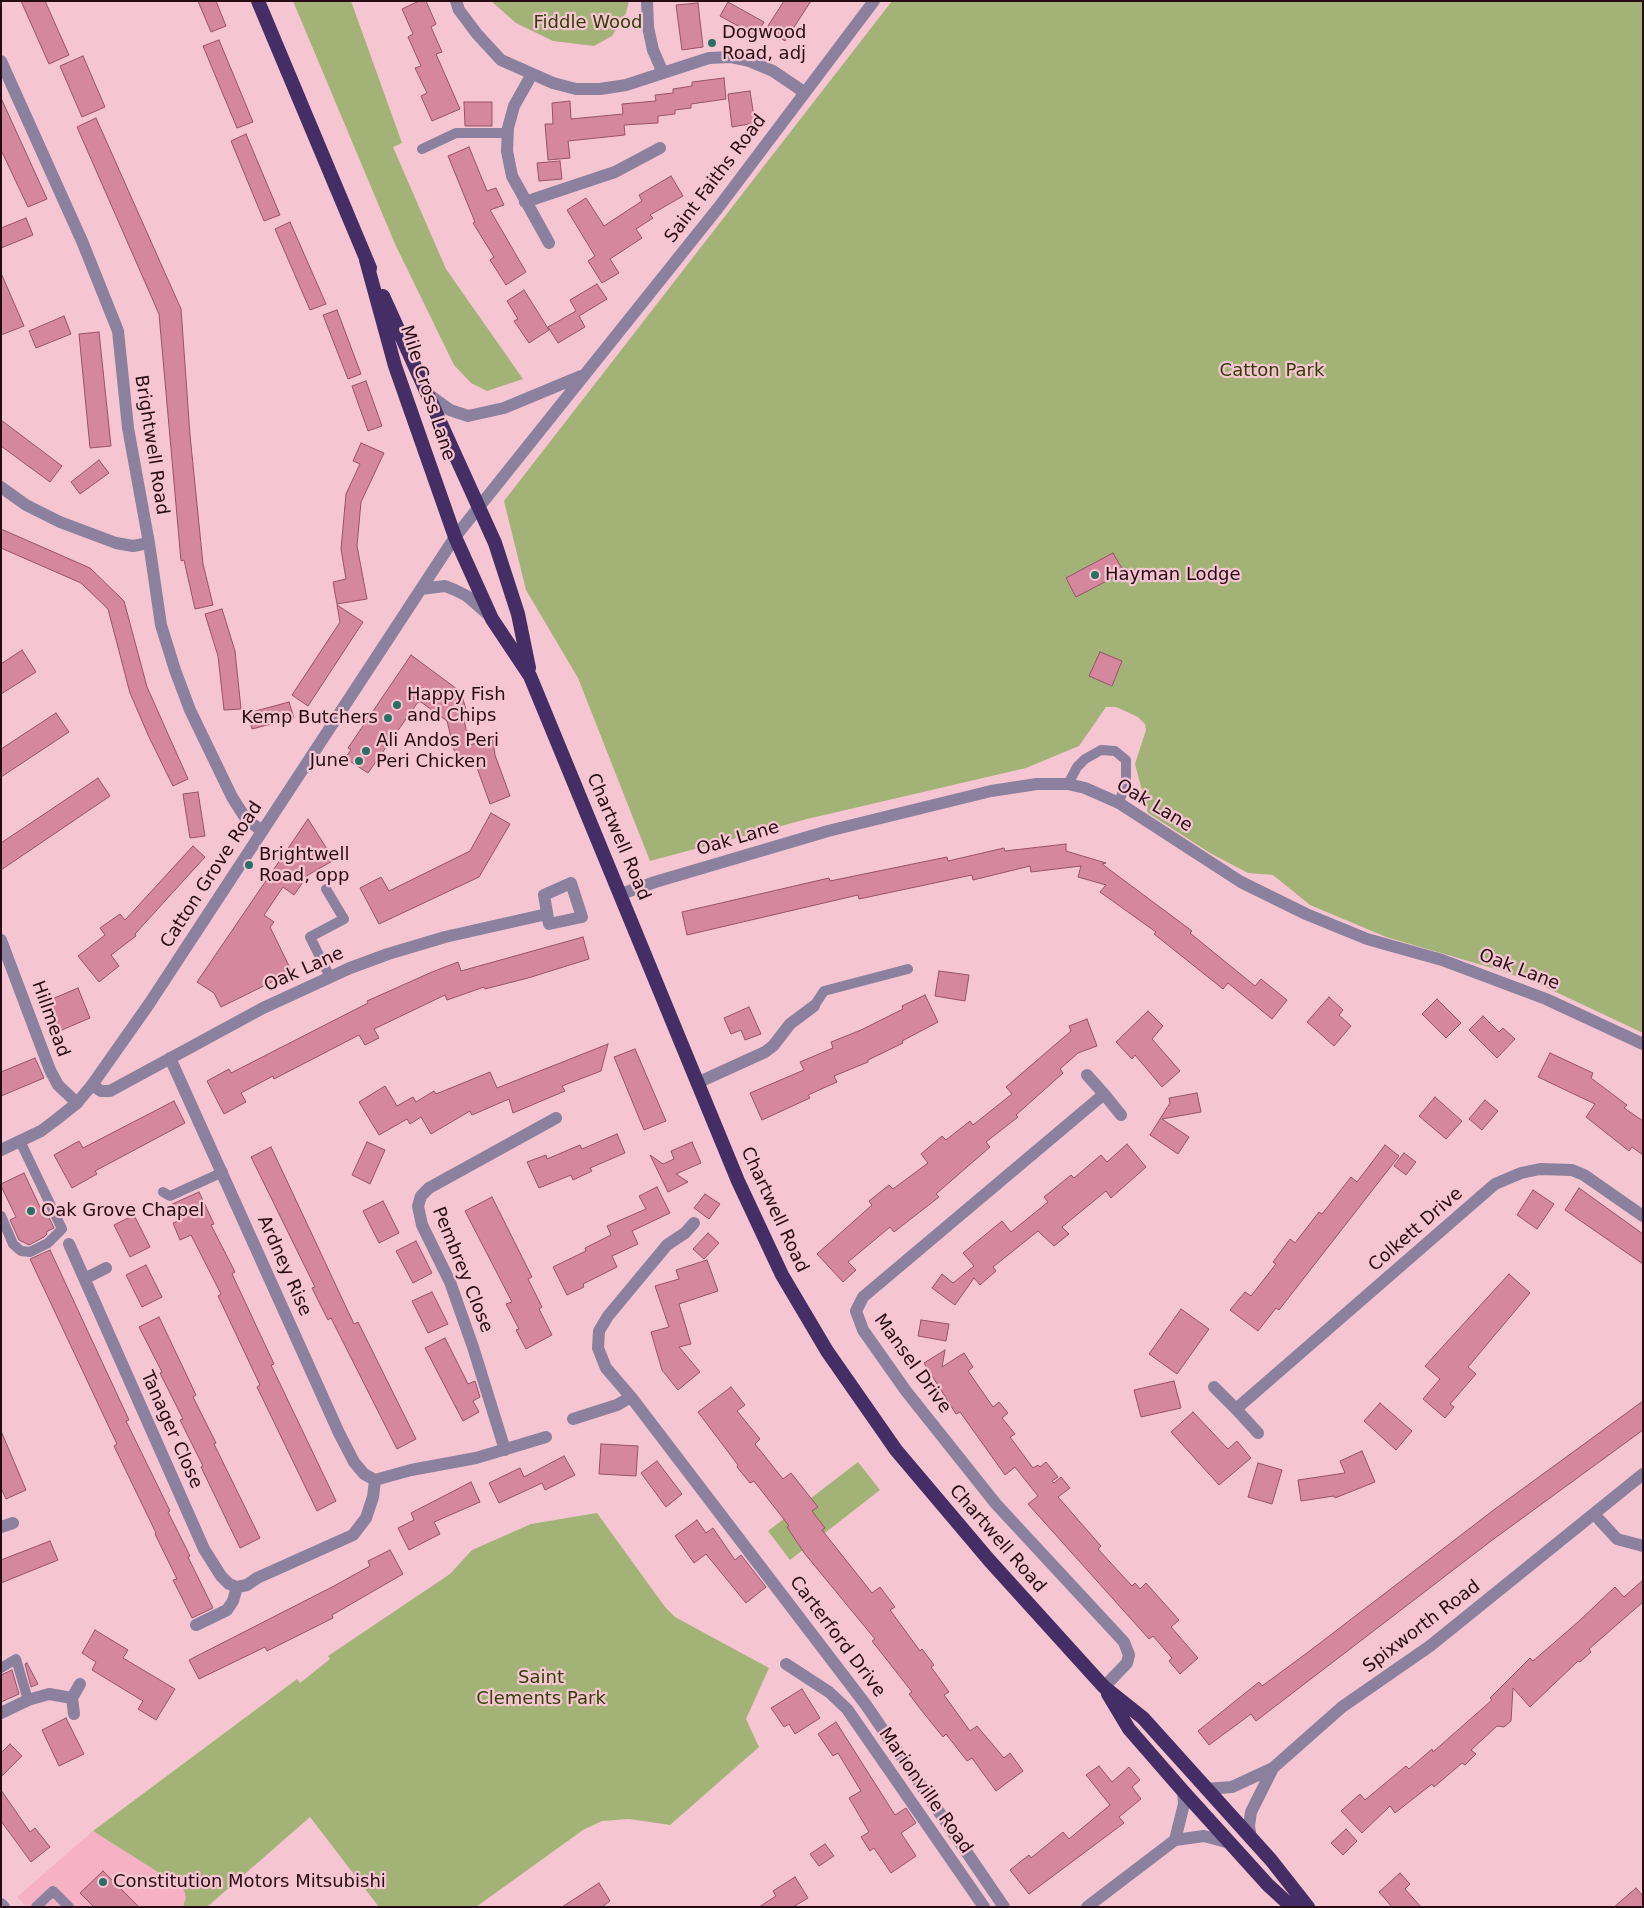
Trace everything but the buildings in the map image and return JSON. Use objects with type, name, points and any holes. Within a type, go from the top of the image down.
[{"type":"highway","name":"Mile Cross Lane","points":[[258,1],[366,260],[429,395],[478,508]]},
{"type":"highway","name":"Mile Cross Lane","points":[[366,260],[396,366],[456,537]]},
{"type":"highway","name":"Chartwell Road","points":[[478,508],[495,543],[518,614],[530,676]]},
{"type":"highway","name":"Chartwell Road","points":[[456,537],[492,618],[530,676],[622,894],[738,1181],[782,1275],[827,1351],[896,1450],[989,1560],[1104,1687],[1142,1718],[1251,1839],[1308,1907]]},
{"type":"highway","name":"Chartwell Road","points":[[1104,1687],[1129,1729],[1268,1885],[1292,1907]]},
{"type":"street","points":[[456,1],[459,10],[476,34],[501,60],[553,83],[576,89],[600,89],[626,84],[709,58],[730,57],[749,61],[773,71],[804,92]]},
{"type":"street","points":[[647,1],[648,27],[653,50],[663,72]]},
{"type":"street","name":"Saint Faiths Road","points":[[456,537],[718,208],[874,1]]},
{"type":"street","name":"Brightwell Road","points":[[1,61],[82,241],[118,331],[128,428],[149,543],[161,625],[190,710],[232,797],[246,819],[262,831]]},
{"type":"street","points":[[532,74],[514,106],[506,151],[512,176],[549,243]]},
{"type":"street","points":[[525,202],[614,172],[660,148]]},
{"type":"street","name":"Saint Faiths Road","points":[[429,395],[450,410],[468,416],[504,408],[584,375]]},
{"type":"street","points":[[1,487],[26,505],[60,522],[116,543],[133,546],[149,543]]},
{"type":"street","name":"Catton Grove Road","points":[[1,1150],[41,1131],[77,1103],[92,1085],[150,1004],[456,537]]},
{"type":"street","points":[[421,589],[445,586],[456,590],[467,596],[492,618]]},
{"type":"street","name":"Oak Lane","points":[[622,894],[655,882],[828,831],[991,791],[1037,784],[1068,784],[1085,788],[1119,803],[1241,882],[1306,914],[1368,939],[1442,960],[1546,998],[1643,1044]]},
{"type":"street","name":"Oak Lane","points":[[92,1085],[100,1091],[110,1091],[263,1008],[330,977],[388,954],[445,937],[547,914]]},
{"type":"street","name":"Hillmead","points":[[1,940],[50,1070],[58,1085],[77,1103]]},
{"type":"street","points":[[698,1083],[765,1052],[773,1046],[790,1024],[814,1006]]},
{"type":"street","name":"Ardney Rise","points":[[170,1058],[339,1433],[354,1462],[364,1474],[374,1480]]},
{"type":"street","points":[[1087,1075],[1121,1114]]},
{"type":"street","name":"Mansel Drive","points":[[1104,1094],[863,1296],[856,1311],[863,1330],[906,1391],[996,1504],[1124,1642],[1129,1655],[1128,1663],[1104,1687]]},
{"type":"street","name":"Pembrey Close","points":[[505,1450],[467,1328],[450,1282],[422,1225],[418,1206],[421,1196],[429,1188],[556,1118]]},
{"type":"street","name":"Colkett Drive","points":[[1236,1409],[1488,1191],[1508,1178],[1540,1170],[1572,1170],[1584,1175],[1643,1216]]},
{"type":"street","name":"Carterford Drive","points":[[694,1223],[685,1233],[666,1245],[608,1316],[599,1331],[598,1348],[606,1368],[631,1397],[866,1705],[1004,1907]]},
{"type":"street","name":"Tanager Close","points":[[69,1244],[86,1278],[204,1549],[220,1576],[229,1584],[237,1587]]},
{"type":"street","points":[[86,1278],[106,1268]]},
{"type":"street","points":[[1214,1387],[1258,1433]]},
{"type":"street","points":[[574,1419],[617,1405],[631,1397]]},
{"type":"street","points":[[196,1625],[226,1610],[233,1601],[237,1587],[247,1585],[257,1578],[353,1535],[366,1518],[373,1498],[374,1480],[505,1450],[546,1437]]},
{"type":"street","name":"Spixworth Road","points":[[1206,1789],[1232,1787],[1273,1768],[1342,1707],[1430,1646],[1643,1474]]},
{"type":"street","points":[[1594,1514],[1617,1539],[1643,1546]]},
{"type":"street","name":"Marionville Road","points":[[786,1664],[829,1692],[847,1709],[984,1907]]},
{"type":"street","points":[[74,1714],[72,1698],[80,1684]]},
{"type":"street","points":[[1,1713],[28,1700],[49,1694],[72,1698]]},
{"type":"street","name":"Spixworth Road","points":[[1251,1839],[1249,1826],[1251,1812],[1273,1768]]},
{"type":"street","points":[[1175,1840],[1184,1804],[1183,1791]]},
{"type":"street","points":[[1087,1907],[1175,1840],[1204,1836],[1230,1842]]},
{"type":"lane","points":[[422,149],[456,133],[508,132]]},
{"type":"lane","points":[[1068,784],[1077,767],[1085,759],[1101,750],[1115,751],[1126,760],[1126,781],[1119,803]]},
{"type":"lane","points":[[326,889],[344,919],[310,937],[330,977]]},
{"type":"lane","points":[[814,1006],[824,992],[908,968]]},
{"type":"lane","points":[[1,1216],[13,1244],[21,1251],[30,1252],[48,1243],[62,1228],[20,1141]]},
{"type":"lane","points":[[162,1192],[170,1196],[223,1172]]},
{"type":"lane","points":[[1,1668],[16,1659],[28,1700]]},
{"type":"lane","points":[[36,1907],[53,1892],[69,1907]]},
{"type":"shaded area","points":[[93,1831],[183,1888],[186,1897],[183,1907],[27,1907],[17,1897]]},
{"type":"green space","points":[[293,1],[351,1],[402,143],[393,147],[446,269],[523,379],[487,391],[471,383],[454,365],[395,244]]},
{"type":"green space","name":"Fiddle Wood","points":[[491,1],[629,1],[626,13],[612,36],[594,46],[553,41],[516,23]]},
{"type":"green space","name":"Catton Park","points":[[892,1],[1643,1],[1643,1033],[1541,985],[1499,970],[1386,937],[1310,905],[1273,875],[1248,873],[1210,853],[1148,813],[1135,764],[1146,730],[1145,724],[1138,717],[1116,707],[1106,707],[1079,746],[1026,768],[807,819],[650,861],[578,678],[526,590],[504,501]]},
{"type":"green space","points":[[858,1462],[880,1490],[790,1560],[768,1531]]},
{"type":"green space","name":"Saint Clements Park","points":[[597,1513],[665,1607],[675,1617],[769,1668],[746,1719],[759,1747],[670,1825],[629,1819],[602,1821],[583,1830],[476,1907],[379,1907],[310,1817],[207,1907],[183,1907],[186,1897],[183,1888],[93,1831],[297,1679],[300,1683],[330,1659],[328,1656],[450,1574],[472,1550],[531,1524]]},
{"type":"place","name":"Dogwood Road, adj","points":[[712,43]]},
{"type":"place","name":"Hayman Lodge","points":[[1095,575]]},
{"type":"place","name":"Happy Fish and Chips","points":[[397,705]]},
{"type":"place","name":"Kemp Butchers","points":[[388,718]]},
{"type":"place","name":"Ali Andos Peri Peri Chicken","points":[[366,751]]},
{"type":"place","name":"June","points":[[359,761]]},
{"type":"place","name":"Brightwell Road, opp","points":[[249,865]]},
{"type":"place","name":"Oak Grove Chapel","points":[[31,1211]]},
{"type":"place","name":"Constitution Motors Mitsubishi","points":[[103,1882]]}]
